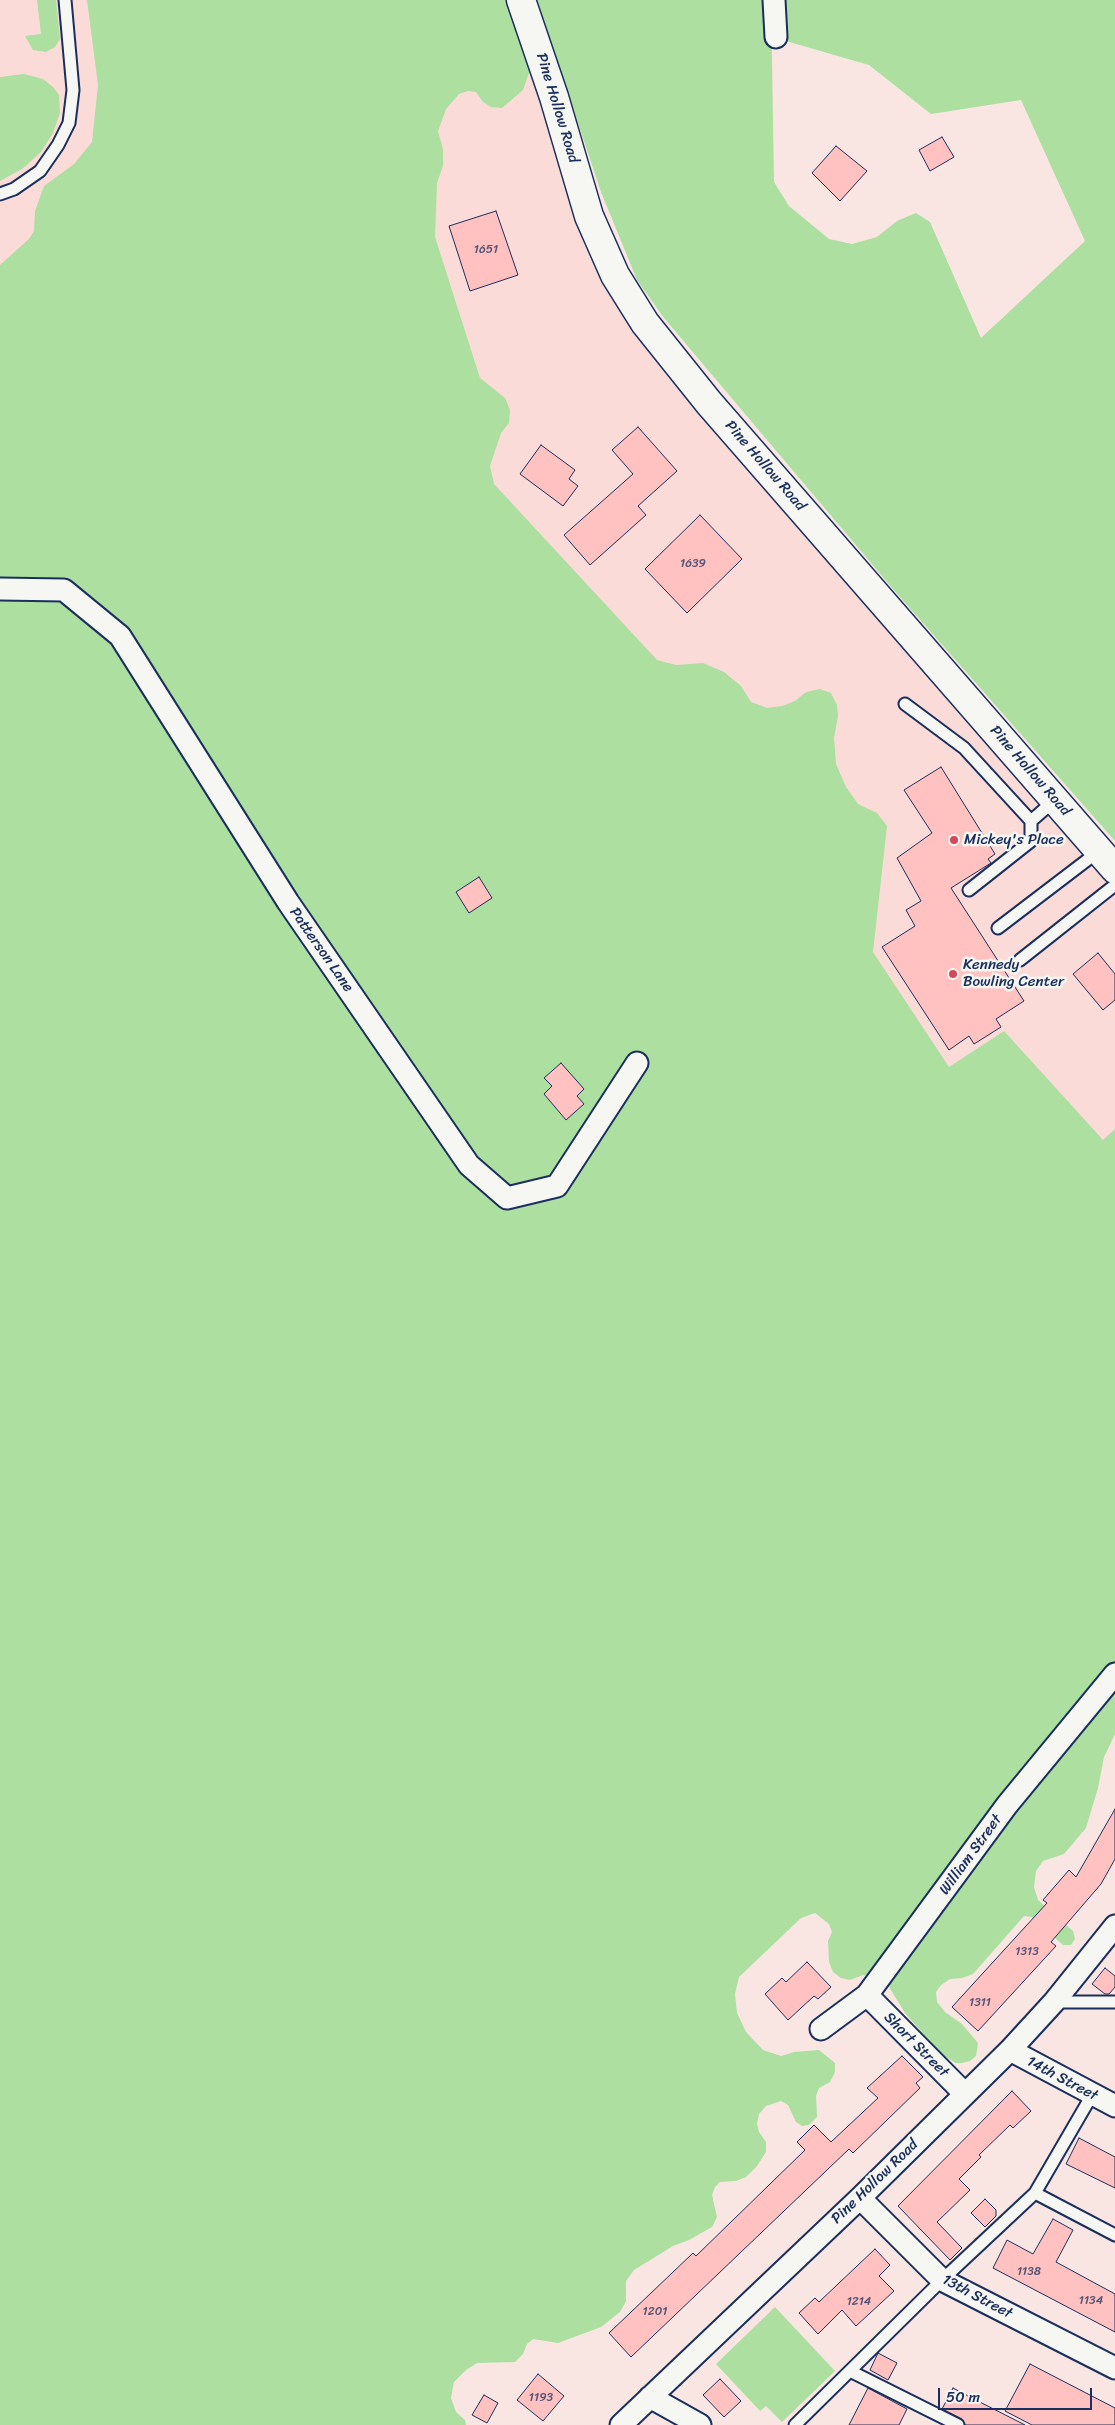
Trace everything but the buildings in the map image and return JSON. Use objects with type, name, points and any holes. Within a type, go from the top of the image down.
[{"type":"street","name":"Pine Hollow Road","points":[[521,0],[554,98],[589,216],[615,275],[645,323],[709,403],[1107,860]]},
{"type":"street","points":[[774,0],[776,37]]},
{"type":"street","name":"Patterson Lane","points":[[0,589],[64,590],[120,636],[288,902],[469,1165],[507,1198],[557,1186],[637,1063]]},
{"type":"street","name":"William Street","points":[[821,2029],[867,1995],[1007,1805],[1115,1674]]},
{"type":"street","name":"Pine Hollow Road","points":[[621,2425],[860,2198],[1010,2050],[1054,2002],[1115,1926]]},
{"type":"street","name":"Short Street","points":[[867,1995],[965,2094]]},
{"type":"street","name":"14th Street","points":[[1010,2050],[1115,2106]]},
{"type":"street","name":"13th Street","points":[[860,2198],[942,2280],[1115,2368]]},
{"type":"street","points":[[650,2397],[700,2425]]},
{"type":"lane","points":[[0,194],[14,189],[40,171],[58,145],[69,123],[73,90],[65,0]]},
{"type":"lane","points":[[905,704],[964,748],[1031,821],[1031,841],[969,890]]},
{"type":"lane","points":[[1031,821],[1056,800]]},
{"type":"lane","points":[[998,928],[1107,860]]},
{"type":"lane","points":[[1020,960],[1115,884]]},
{"type":"lane","points":[[1054,2002],[1115,2002]]},
{"type":"lane","points":[[795,2425],[942,2280],[1035,2193],[1092,2095]]},
{"type":"lane","points":[[1035,2193],[1115,2235]]},
{"type":"lane","points":[[850,2371],[958,2425]]},
{"type":"shaded area","points":[[0,0],[274,0],[0,287]]},
{"type":"shaded area","points":[[531,26],[615,275],[1115,869],[1115,1271],[451,537],[297,110]]},
{"type":"green space","points":[[37,0],[56,0],[60,39],[55,47],[46,52],[33,50],[25,36],[41,34]]},
{"type":"green space","points":[[87,0],[518,0],[530,33],[529,73],[523,90],[502,108],[491,107],[483,102],[476,92],[468,91],[459,94],[446,109],[438,131],[443,149],[443,166],[437,183],[435,237],[480,378],[505,398],[510,410],[509,423],[501,433],[490,466],[494,484],[657,660],[676,665],[703,663],[724,672],[741,686],[751,702],[767,708],[782,706],[795,701],[806,692],[820,689],[831,693],[837,705],[838,716],[834,738],[836,764],[846,787],[858,804],[877,813],[887,826],[873,952],[949,1067],[1004,1031],[1103,1140],[1115,1129],[1115,1734],[1104,1757],[1098,1788],[1086,1828],[1064,1854],[1043,1861],[1036,1871],[1034,1887],[1038,1900],[1073,1931],[1075,1939],[1071,1945],[1063,1945],[1032,1917],[1024,1916],[973,1974],[962,1978],[950,1979],[941,1985],[936,1992],[937,2002],[945,2012],[962,2024],[978,2043],[976,2056],[970,2061],[956,2063],[941,2054],[905,2013],[889,1987],[881,1980],[863,1975],[850,1980],[841,1978],[833,1972],[829,1962],[828,1941],[832,1932],[829,1924],[815,1913],[801,1918],[739,1977],[735,1994],[737,2013],[746,2032],[763,2050],[781,2056],[794,2052],[819,2050],[835,2063],[835,2072],[830,2082],[819,2088],[816,2096],[817,2117],[809,2125],[802,2126],[796,2122],[788,2105],[781,2101],[766,2106],[759,2114],[757,2124],[759,2132],[766,2142],[766,2152],[757,2166],[746,2177],[736,2181],[720,2182],[715,2187],[712,2195],[717,2217],[712,2227],[689,2240],[673,2246],[634,2270],[626,2281],[626,2301],[620,2312],[601,2327],[558,2343],[533,2339],[527,2344],[523,2354],[515,2362],[477,2363],[466,2370],[454,2382],[451,2398],[456,2412],[465,2420],[466,2425],[0,2425],[0,265],[29,239],[34,231],[35,211],[44,186],[74,164],[92,142],[98,85]]},
{"type":"green space","points":[[537,0],[771,0],[774,182],[789,206],[829,239],[852,244],[877,237],[897,221],[916,213],[930,222],[981,338],[1085,241],[1021,100],[931,114],[869,65],[779,39],[777,0],[1115,0],[1115,841],[893,589],[664,318],[637,280],[601,192]]},
{"type":"green space","points":[[24,74],[43,79],[53,87],[59,95],[60,113],[53,133],[41,152],[22,169],[0,181],[0,77]]},
{"type":"green space","points":[[775,2307],[835,2371],[782,2422],[766,2406],[760,2411],[716,2364]]},
{"type":"place","name":"Mickey's Place","points":[[954,840]]},
{"type":"place","name":"Kennedy Bowling Center","points":[[953,974]]}]
